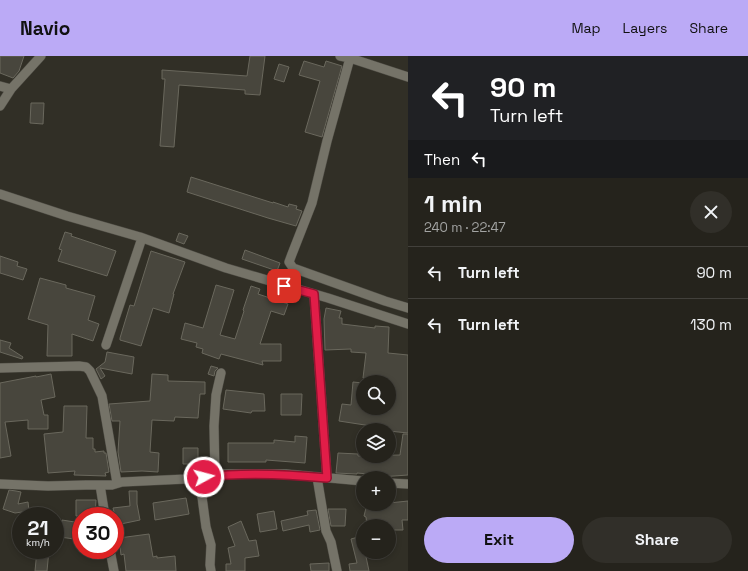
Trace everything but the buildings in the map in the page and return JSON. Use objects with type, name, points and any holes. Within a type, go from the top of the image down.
[{"type":"street","points":[[0,106],[11,90],[41,56]]},
{"type":"street","points":[[340,56],[408,77]]},
{"type":"street","points":[[350,58],[312,202],[289,262],[293,268],[408,308]]},
{"type":"street","points":[[0,86],[11,90]]},
{"type":"street","points":[[0,194],[142,238],[226,268],[408,324]]},
{"type":"street","points":[[106,345],[142,238]]},
{"type":"street","points":[[314,294],[327,478]]},
{"type":"street","points":[[0,368],[86,367],[90,371],[102,396],[117,483]]},
{"type":"street","points":[[202,497],[215,476],[214,426],[216,395],[220,373]]},
{"type":"street","points":[[0,484],[48,486],[112,485],[122,482],[194,478],[225,474],[286,474],[356,480]]},
{"type":"street","points":[[317,477],[326,531],[331,542],[337,571]]},
{"type":"street","points":[[194,478],[202,497],[206,527],[211,544],[211,571]]},
{"type":"street","points":[[396,483],[408,484]]},
{"type":"street","points":[[100,485],[104,507]]},
{"type":"street","points":[[112,559],[114,571]]},
{"type":"route","points":[[204,477],[225,474],[286,474],[327,478],[314,294],[284,286]]}]
